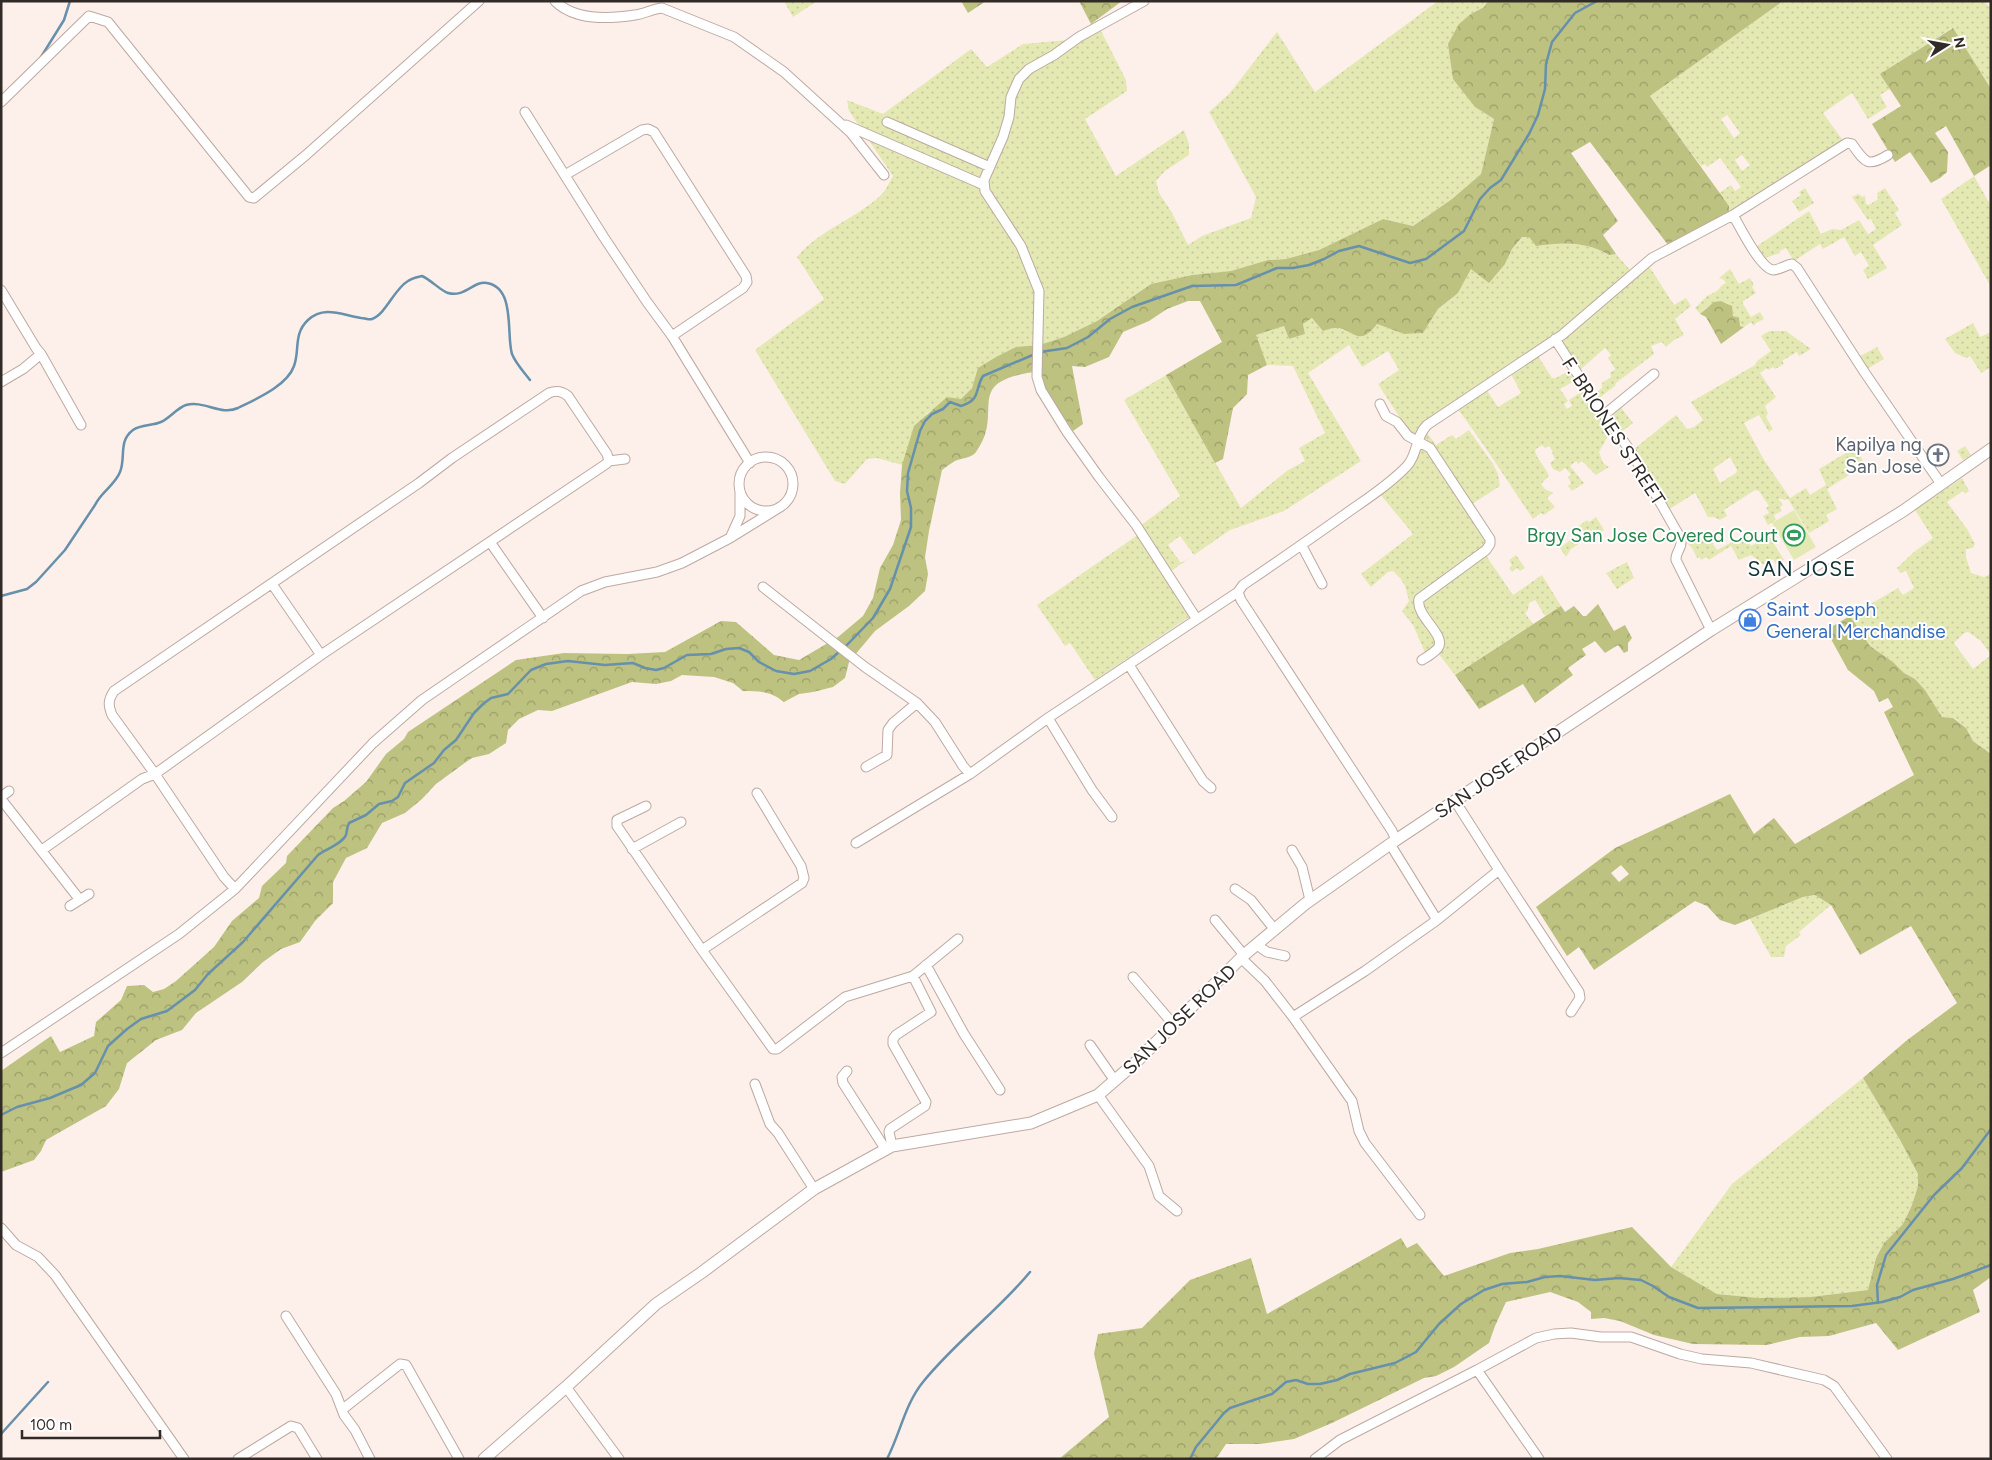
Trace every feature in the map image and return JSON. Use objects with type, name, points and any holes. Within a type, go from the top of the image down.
[{"type":"street","points":[[1,102],[89,16],[102,19],[108,22],[249,197],[254,198],[306,155],[480,1]]},
{"type":"street","points":[[555,1],[562,9],[588,17],[636,15],[662,8],[734,38],[762,56],[797,83],[841,123],[884,175]]},
{"type":"street","points":[[1144,1],[1028,69],[1019,79],[1011,97],[1003,137],[984,185],[985,191],[1021,246],[1039,291],[1036,369],[1041,390],[1067,432],[1136,525],[1196,618]]},
{"type":"street","points":[[525,112],[641,293],[672,336],[750,462]]},
{"type":"street","points":[[887,122],[990,167]]},
{"type":"street","points":[[841,123],[984,185]]},
{"type":"street","points":[[565,175],[642,130],[648,129],[654,132],[746,276],[743,288],[672,336]]},
{"type":"street","points":[[856,843],[970,774],[1048,718],[1196,618],[1238,592],[1243,585],[1302,546],[1376,492],[1405,468],[1413,457],[1417,441],[1426,425],[1555,339],[1652,258],[1733,216],[1847,143],[1852,144],[1868,162],[1876,162],[1888,155]]},
{"type":"street","points":[[1733,216],[1759,259],[1767,267],[1776,270],[1792,264],[1797,268],[1865,373],[1942,484]]},
{"type":"street","points":[[1,290],[41,354],[81,425]]},
{"type":"street","name":"F. BRIONES STREET","points":[[1555,339],[1604,415],[1632,453],[1681,539],[1682,545],[1676,555],[1676,560],[1711,630]]},
{"type":"street","points":[[1,382],[23,369],[41,354]]},
{"type":"street","points":[[1604,415],[1654,374]]},
{"type":"street","points":[[234,889],[207,854],[155,774],[112,715],[109,699],[114,691],[549,393],[563,392],[568,396],[604,449],[609,461]]},
{"type":"street","points":[[1380,404],[1386,416],[1397,422],[1404,433],[1426,445],[1432,451],[1489,536],[1490,542],[1486,550],[1420,598],[1418,604],[1420,609],[1438,636],[1439,642],[1437,649],[1422,660]]},
{"type":"street","name":"SAN JOSE ROAD","points":[[484,1459],[656,1304],[814,1189],[889,1148],[1031,1123],[1098,1095],[1174,1025],[1243,957],[1310,900],[1393,842],[1711,630],[1886,522],[1991,449]]},
{"type":"street","points":[[1,1053],[179,934],[234,889],[374,743],[415,706],[581,591],[606,582],[657,572],[682,564],[730,538],[787,502],[793,487],[790,470],[777,459],[760,457],[750,462],[742,472],[740,516],[730,538]]},
{"type":"street","points":[[42,850],[142,779],[155,774],[321,655],[609,461],[625,459]]},
{"type":"street","points":[[740,488],[747,503],[754,508],[772,511],[780,507]]},
{"type":"street","points":[[490,542],[543,618]]},
{"type":"street","points":[[1302,546],[1322,584]]},
{"type":"street","points":[[272,584],[321,655]]},
{"type":"street","points":[[763,587],[865,667],[918,703],[927,712],[970,774]]},
{"type":"street","points":[[1238,592],[1241,600],[1392,831],[1393,842],[1437,920]]},
{"type":"street","points":[[1129,665],[1203,781],[1211,788]]},
{"type":"street","points":[[866,767],[887,755],[888,730],[892,723],[918,703]]},
{"type":"street","points":[[1048,718],[1092,790],[1112,817]]},
{"type":"street","points":[[702,950],[802,882],[804,878],[801,866],[758,793]]},
{"type":"street","points":[[4,796],[80,900]]},
{"type":"street","points":[[1455,801],[1579,992],[1580,998],[1571,1012]]},
{"type":"street","points":[[646,806],[617,820],[616,823],[702,950],[773,1049],[777,1049],[845,997],[914,976],[958,940]]},
{"type":"street","points":[[632,849],[681,822]]},
{"type":"street","points":[[1292,850],[1302,867],[1310,900]]},
{"type":"street","points":[[1293,1017],[1365,972],[1437,920],[1499,870]]},
{"type":"street","points":[[1235,889],[1251,900],[1275,930]]},
{"type":"street","points":[[70,906],[89,894]]},
{"type":"street","points":[[1214,920],[1293,1017],[1352,1101],[1359,1131],[1365,1143],[1420,1215]]},
{"type":"street","points":[[1257,945],[1267,952],[1285,956]]},
{"type":"street","points":[[926,965],[964,1034],[1000,1090]]},
{"type":"street","points":[[889,1148],[889,1132],[925,1106],[926,1102],[893,1044],[893,1039],[896,1035],[931,1012],[914,976]]},
{"type":"street","points":[[1133,977],[1174,1025]]},
{"type":"street","points":[[1090,1045],[1115,1080]]},
{"type":"street","points":[[847,1071],[842,1077],[844,1083],[889,1148]]},
{"type":"street","points":[[755,1084],[770,1124],[814,1189]]},
{"type":"street","points":[[1098,1095],[1149,1166],[1159,1196],[1178,1211]]},
{"type":"street","points":[[1,1228],[16,1245],[38,1257],[55,1275],[184,1459]]},
{"type":"street","points":[[286,1316],[336,1394],[344,1415],[355,1430],[370,1459]]},
{"type":"street","points":[[1315,1459],[1340,1440],[1536,1338],[1571,1333],[1631,1338],[1702,1359],[1751,1363],[1817,1378],[1834,1386],[1887,1459]]},
{"type":"street","points":[[343,1409],[400,1364],[406,1365],[459,1459]]},
{"type":"street","points":[[1477,1370],[1539,1459]]},
{"type":"street","points":[[566,1387],[619,1459]]},
{"type":"street","points":[[238,1459],[295,1425],[317,1459]]},
{"type":"green space","points":[[784,1],[817,1],[793,17]]},
{"type":"green space","points":[[961,1],[986,1],[968,13]]},
{"type":"green space","points":[[1079,1],[1122,1],[1091,24]]},
{"type":"green space","points":[[1438,1],[1488,1],[1484,7],[1471,14],[1475,107],[1494,119],[1481,174],[1452,199],[1413,226],[1383,219],[1319,250],[1286,259],[1268,260],[1231,271],[1192,275],[1151,284],[1097,321],[1064,337],[979,368],[972,388],[961,400],[947,397],[927,413],[902,465],[877,458],[867,459],[845,484],[835,481],[755,350],[824,299],[797,257],[806,247],[827,231],[873,202],[883,193],[893,176],[849,111],[847,100],[883,114],[971,49],[987,67],[1023,44],[1068,40],[1096,21],[1126,80],[1127,91],[1085,119],[1116,176],[1184,130],[1189,144],[1189,155],[1165,171],[1156,181],[1159,193],[1171,211],[1188,245],[1202,236],[1251,218],[1256,197],[1209,112],[1230,93],[1277,32],[1315,92]]},
{"type":"green space","points":[[1488,1],[1783,1],[1650,96],[1729,206],[1729,214],[1668,245],[1590,142],[1571,153],[1618,221],[1603,235],[1616,254],[1609,255],[1591,247],[1574,244],[1536,246],[1529,237],[1522,237],[1512,249],[1505,264],[1489,283],[1471,269],[1458,293],[1438,309],[1423,333],[1404,334],[1377,324],[1371,331],[1360,336],[1341,329],[1333,328],[1323,331],[1312,318],[1303,324],[1305,334],[1289,339],[1284,326],[1256,335],[1267,365],[1248,375],[1247,394],[1233,408],[1223,459],[1215,463],[1166,375],[1222,342],[1200,301],[1188,301],[1167,309],[1149,321],[1123,332],[1109,357],[1085,367],[1072,366],[1083,424],[1073,431],[1045,389],[1041,371],[1016,376],[1000,382],[992,390],[989,399],[988,423],[984,437],[976,452],[969,457],[955,461],[942,470],[925,557],[928,574],[925,591],[909,606],[875,631],[849,662],[845,678],[833,687],[799,694],[784,702],[770,694],[743,691],[733,683],[714,677],[682,675],[671,681],[656,684],[632,682],[552,711],[538,710],[519,719],[508,730],[506,743],[489,754],[472,758],[466,762],[436,784],[405,813],[382,823],[367,848],[346,858],[333,882],[333,903],[315,921],[300,942],[281,949],[263,962],[242,982],[196,1013],[182,1030],[156,1040],[127,1063],[119,1089],[106,1106],[46,1140],[34,1160],[1,1172],[1,1071],[51,1036],[60,1052],[94,1036],[96,1022],[121,1000],[127,986],[144,985],[153,992],[164,989],[176,981],[214,947],[232,921],[259,898],[262,886],[286,863],[287,856],[333,808],[366,782],[386,754],[404,739],[408,732],[516,660],[564,653],[627,654],[665,652],[721,621],[736,622],[774,655],[799,660],[838,637],[863,616],[873,598],[880,568],[893,545],[901,520],[902,465],[914,426],[947,397],[961,399],[972,388],[978,368],[1016,347],[1040,345],[1064,337],[1097,321],[1151,284],[1192,275],[1231,271],[1268,260],[1286,259],[1319,250],[1383,219],[1413,226],[1452,199],[1481,174],[1494,119],[1475,107],[1453,79],[1448,44],[1459,24],[1471,14],[1484,7]]},
{"type":"green space","points":[[1783,1],[1985,1],[1988,6],[1991,5],[1991,89],[1952,28],[1881,74],[1890,89],[1880,95],[1887,107],[1868,119],[1852,93],[1823,113],[1844,142],[1729,214],[1729,206],[1719,193],[1731,185],[1735,191],[1741,187],[1720,158],[1707,167],[1705,164],[1701,166],[1650,96]],"holes":[[[1727,115],[1740,133],[1734,138],[1721,119]],[[1742,155],[1750,165],[1742,171],[1735,160]]]},
{"type":"green space","points":[[1953,28],[1991,89],[1991,165],[1974,176],[1946,126],[1935,133],[1948,152],[1947,172],[1931,183],[1910,152],[1895,162],[1872,124],[1901,106],[1880,74]]},
{"type":"green space","points":[[1974,176],[1991,206],[1991,287],[1941,199]]},
{"type":"green space","points":[[1805,188],[1814,203],[1799,212],[1792,201],[1801,195],[1799,192]]},
{"type":"green space","points":[[1885,188],[1899,210],[1895,213],[1902,225],[1873,245],[1887,268],[1868,279],[1863,270],[1869,266],[1861,252],[1855,256],[1844,237],[1823,249],[1820,244],[1794,261],[1786,248],[1780,251],[1780,253],[1765,258],[1757,246],[1809,211],[1821,234],[1832,229],[1841,230],[1859,220],[1868,234],[1876,229],[1871,219],[1868,220],[1852,197],[1858,194],[1863,197],[1865,195],[1866,204],[1869,205],[1878,199],[1877,193]]},
{"type":"green space","points":[[1522,237],[1529,237],[1536,245],[1574,244],[1591,247],[1609,255],[1616,254],[1631,271],[1563,330],[1423,426],[1414,436],[1411,435],[1378,384],[1399,370],[1388,351],[1362,367],[1349,345],[1308,373],[1361,461],[1284,511],[1230,530],[1194,555],[1180,536],[1168,545],[1181,563],[1191,557],[1170,572],[1140,526],[1180,496],[1124,400],[1166,375],[1241,508],[1288,470],[1305,461],[1299,448],[1325,433],[1293,366],[1267,365],[1255,335],[1284,326],[1289,339],[1305,334],[1303,324],[1312,318],[1343,330],[1377,324],[1404,334],[1423,333],[1438,309],[1458,293],[1471,269],[1505,264],[1512,249]]},
{"type":"green space","points":[[1649,266],[1674,305],[1686,298],[1691,306],[1675,319],[1684,335],[1666,347],[1662,342],[1651,346],[1654,354],[1598,399],[1594,394],[1602,388],[1602,383],[1611,377],[1610,373],[1615,369],[1608,358],[1611,355],[1605,348],[1580,370],[1561,340]]},
{"type":"green space","points":[[1730,269],[1739,284],[1750,278],[1754,285],[1752,287],[1756,293],[1742,302],[1751,317],[1760,312],[1764,319],[1754,326],[1751,322],[1744,327],[1741,326],[1729,304],[1721,301],[1707,307],[1700,314],[1695,308],[1707,296],[1717,291],[1726,283],[1719,278]]},
{"type":"green space","points":[[1721,301],[1732,306],[1733,316],[1739,318],[1740,326],[1744,327],[1721,344],[1706,317],[1700,314],[1714,302]]},
{"type":"green space","points":[[1973,323],[1980,337],[1991,332],[1991,367],[1981,373],[1970,356],[1966,358],[1955,353],[1945,339]]},
{"type":"green space","points":[[1769,331],[1786,331],[1811,349],[1799,356],[1797,352],[1782,361],[1784,364],[1775,369],[1773,367],[1768,370],[1767,368],[1760,373],[1776,397],[1765,406],[1768,413],[1766,417],[1773,429],[1769,432],[1759,415],[1744,423],[1764,460],[1790,498],[1806,488],[1810,495],[1826,485],[1819,469],[1856,447],[1865,465],[1827,489],[1837,509],[1826,515],[1829,521],[1809,533],[1788,499],[1778,498],[1783,505],[1780,507],[1782,511],[1774,515],[1776,520],[1768,525],[1763,516],[1769,513],[1766,508],[1769,506],[1759,491],[1755,490],[1724,510],[1727,516],[1720,520],[1708,517],[1695,493],[1668,510],[1633,450],[1676,415],[1687,429],[1694,427],[1703,420],[1691,402],[1755,365],[1757,361],[1771,351],[1761,336]],"holes":[[[1730,457],[1737,470],[1736,473],[1720,483],[1713,469]]]},
{"type":"green space","points":[[1877,347],[1884,359],[1867,369],[1860,356]]},
{"type":"green space","points":[[1538,356],[1552,378],[1556,378],[1572,369],[1578,379],[1560,389],[1568,401],[1564,404],[1567,409],[1572,406],[1569,400],[1584,390],[1610,429],[1599,452],[1603,463],[1609,467],[1596,475],[1582,461],[1578,464],[1576,461],[1570,466],[1584,483],[1572,491],[1568,486],[1571,483],[1568,477],[1571,474],[1565,468],[1560,472],[1553,469],[1550,463],[1555,459],[1553,452],[1549,446],[1545,448],[1542,445],[1535,450],[1537,457],[1549,476],[1541,484],[1545,489],[1553,493],[1547,498],[1555,507],[1544,515],[1541,513],[1533,519],[1457,408],[1486,389],[1498,407],[1521,393],[1511,374]]},
{"type":"green space","points":[[1619,405],[1633,423],[1619,434],[1608,414]]},
{"type":"green space","points":[[1425,430],[1436,445],[1452,435],[1456,439],[1469,430],[1493,464],[1498,474],[1500,486],[1469,506],[1423,441],[1422,434]]},
{"type":"green space","points":[[1965,446],[1971,455],[1963,460],[1957,451]]},
{"type":"green space","points":[[1425,447],[1486,535],[1487,544],[1419,595],[1437,644],[1426,655],[1413,625],[1402,611],[1409,601],[1405,586],[1400,578],[1393,571],[1388,572],[1371,587],[1361,574],[1413,534],[1380,494],[1419,448]]},
{"type":"green space","points":[[1962,478],[1969,491],[1965,494],[1963,491],[1947,502],[1967,529],[1975,544],[1973,548],[1966,549],[1966,557],[1971,573],[1984,577],[1991,574],[1991,655],[1991,754],[1973,741],[1966,728],[1954,718],[1942,717],[1925,690],[1915,679],[1904,673],[1893,662],[1870,646],[1850,616],[1898,588],[1903,595],[1914,588],[1906,571],[1900,573],[1897,568],[1933,538],[1915,510]],"holes":[[[1968,632],[1981,641],[1991,655],[1973,669],[1954,643],[1964,633]]]},
{"type":"green space","name":"Brgy San Jose Covered Court","points":[[1794,510],[1816,547],[1794,560],[1772,523]]},
{"type":"green space","points":[[1596,517],[1604,530],[1589,542],[1588,534],[1583,535],[1583,541],[1571,549],[1566,557],[1560,548],[1579,533],[1576,528],[1587,520],[1589,522]]},
{"type":"green space","points":[[1705,532],[1717,550],[1745,535],[1751,546],[1768,534],[1784,560],[1776,564],[1773,559],[1764,565],[1751,555],[1739,560],[1731,546],[1709,560],[1707,557],[1701,560],[1699,557],[1697,558],[1687,543]]},
{"type":"green space","points":[[1139,534],[1189,614],[1189,617],[1095,680],[1070,643],[1065,646],[1037,605]]},
{"type":"green space","points":[[1485,554],[1513,595],[1542,575],[1561,606],[1545,616],[1535,600],[1529,603],[1528,610],[1525,613],[1533,624],[1455,675],[1437,652],[1440,649],[1423,603],[1425,597]]},
{"type":"green space","points":[[1516,555],[1525,568],[1520,571],[1517,568],[1512,572],[1509,568],[1512,565],[1509,560]]},
{"type":"green space","points":[[1627,562],[1634,578],[1617,589],[1606,573]]},
{"type":"green space","points":[[1598,604],[1614,631],[1625,625],[1632,638],[1628,643],[1628,651],[1624,653],[1618,645],[1605,653],[1595,641],[1582,649],[1586,655],[1568,668],[1573,675],[1535,703],[1523,684],[1479,709],[1455,675],[1561,606],[1565,612],[1574,606],[1583,616],[1586,616]]},
{"type":"green space","points":[[1850,616],[1870,646],[1893,662],[1904,673],[1915,679],[1925,690],[1942,717],[1953,718],[1966,728],[1973,741],[1991,754],[1991,1277],[1973,1290],[1980,1312],[1898,1350],[1876,1323],[1829,1336],[1800,1337],[1767,1345],[1693,1344],[1654,1335],[1620,1321],[1604,1318],[1591,1319],[1591,1312],[1578,1302],[1550,1292],[1506,1302],[1489,1343],[1454,1367],[1436,1376],[1424,1378],[1332,1423],[1294,1439],[1260,1444],[1226,1444],[1216,1459],[1059,1459],[1109,1417],[1094,1354],[1098,1334],[1142,1328],[1190,1280],[1251,1258],[1267,1314],[1401,1238],[1407,1248],[1417,1243],[1444,1276],[1510,1253],[1538,1249],[1632,1227],[1671,1267],[1717,1294],[1759,1298],[1810,1297],[1868,1290],[1876,1258],[1884,1243],[1903,1224],[1912,1205],[1918,1186],[1918,1174],[1863,1078],[1906,1041],[1957,1003],[1911,926],[1860,955],[1831,905],[1815,895],[1803,897],[1735,925],[1720,920],[1707,906],[1695,901],[1594,970],[1579,947],[1567,956],[1536,907],[1615,848],[1730,794],[1754,834],[1774,818],[1795,844],[1914,775],[1884,712],[1893,707],[1888,698],[1879,702],[1874,691],[1848,670],[1826,630]],"holes":[[[1621,865],[1629,874],[1619,882],[1611,873]]]},
{"type":"green space","points":[[1815,895],[1831,905],[1799,932],[1801,935],[1786,946],[1784,957],[1771,957],[1750,919],[1803,897]]},
{"type":"green space","points":[[1863,1078],[1918,1174],[1918,1186],[1912,1205],[1903,1224],[1884,1243],[1876,1258],[1868,1290],[1810,1297],[1759,1298],[1717,1294],[1671,1267],[1732,1184]]},
{"type":"waterway","points":[[41,57],[64,20],[70,1]]},
{"type":"waterway","points":[[1040,352],[1067,348],[1088,337],[1110,319],[1132,307],[1192,286],[1236,285],[1277,268],[1309,265],[1339,251],[1359,246],[1410,263],[1426,259],[1464,231],[1480,199],[1501,180],[1529,134],[1538,115],[1545,89],[1546,64],[1552,42],[1575,13],[1597,1]]},
{"type":"waterway","points":[[1,596],[27,589],[36,582],[65,550],[98,500],[118,477],[122,467],[125,439],[128,434],[139,427],[161,422],[186,405],[199,404],[232,410],[278,386],[285,380],[294,366],[300,331],[303,325],[314,315],[333,312],[372,319],[382,312],[403,285],[411,279],[422,276],[445,292],[454,294],[478,284],[487,283],[496,287],[506,303],[512,354],[530,380]]},
{"type":"waterway","points":[[844,648],[873,618],[890,589],[911,527],[911,508],[907,491],[908,473],[920,431],[925,421],[950,402],[961,406],[972,400],[983,376],[1035,354]]},
{"type":"waterway","points":[[1,1115],[17,1107],[50,1098],[81,1085],[95,1073],[108,1046],[127,1029],[141,1019],[167,1011],[195,990],[208,974],[243,942],[318,855],[344,838],[349,823],[366,815],[379,804],[392,801],[398,797],[405,783],[434,763],[444,750],[456,740],[474,713],[483,704],[491,698],[508,694],[531,670],[546,664],[568,661],[605,665],[633,663],[656,670],[664,668],[687,655],[711,654],[726,649],[739,648],[749,652],[759,662],[776,671],[794,674],[810,671],[831,659],[840,651]]},
{"type":"waterway","points":[[1878,1303],[1877,1285],[1886,1255],[1934,1195],[1962,1168],[1991,1129]]},
{"type":"waterway","points":[[1190,1459],[1196,1447],[1230,1408],[1272,1394],[1286,1382],[1296,1380],[1308,1384],[1320,1384],[1337,1380],[1350,1374],[1395,1363],[1416,1352],[1439,1324],[1461,1304],[1484,1290],[1502,1284],[1560,1276],[1595,1280],[1619,1278],[1641,1280],[1669,1297],[1698,1308],[1852,1306],[1882,1302],[1900,1297],[1913,1290],[1953,1279],[1991,1265]]},
{"type":"waterway","points":[[887,1459],[907,1409],[923,1382],[935,1367],[1030,1272]]},
{"type":"waterway","points":[[1,1434],[48,1382]]},
{"type":"place","name":"Kapilya ng San Jose","points":[[1938,455]]},
{"type":"place","name":"Brgy San Jose Covered Court","points":[[1794,535]]},
{"type":"place","name":"Saint Joseph General Merchandise","points":[[1750,620]]},
{"type":"district","name":"SAN JOSE","points":[[1802,569]]}]
